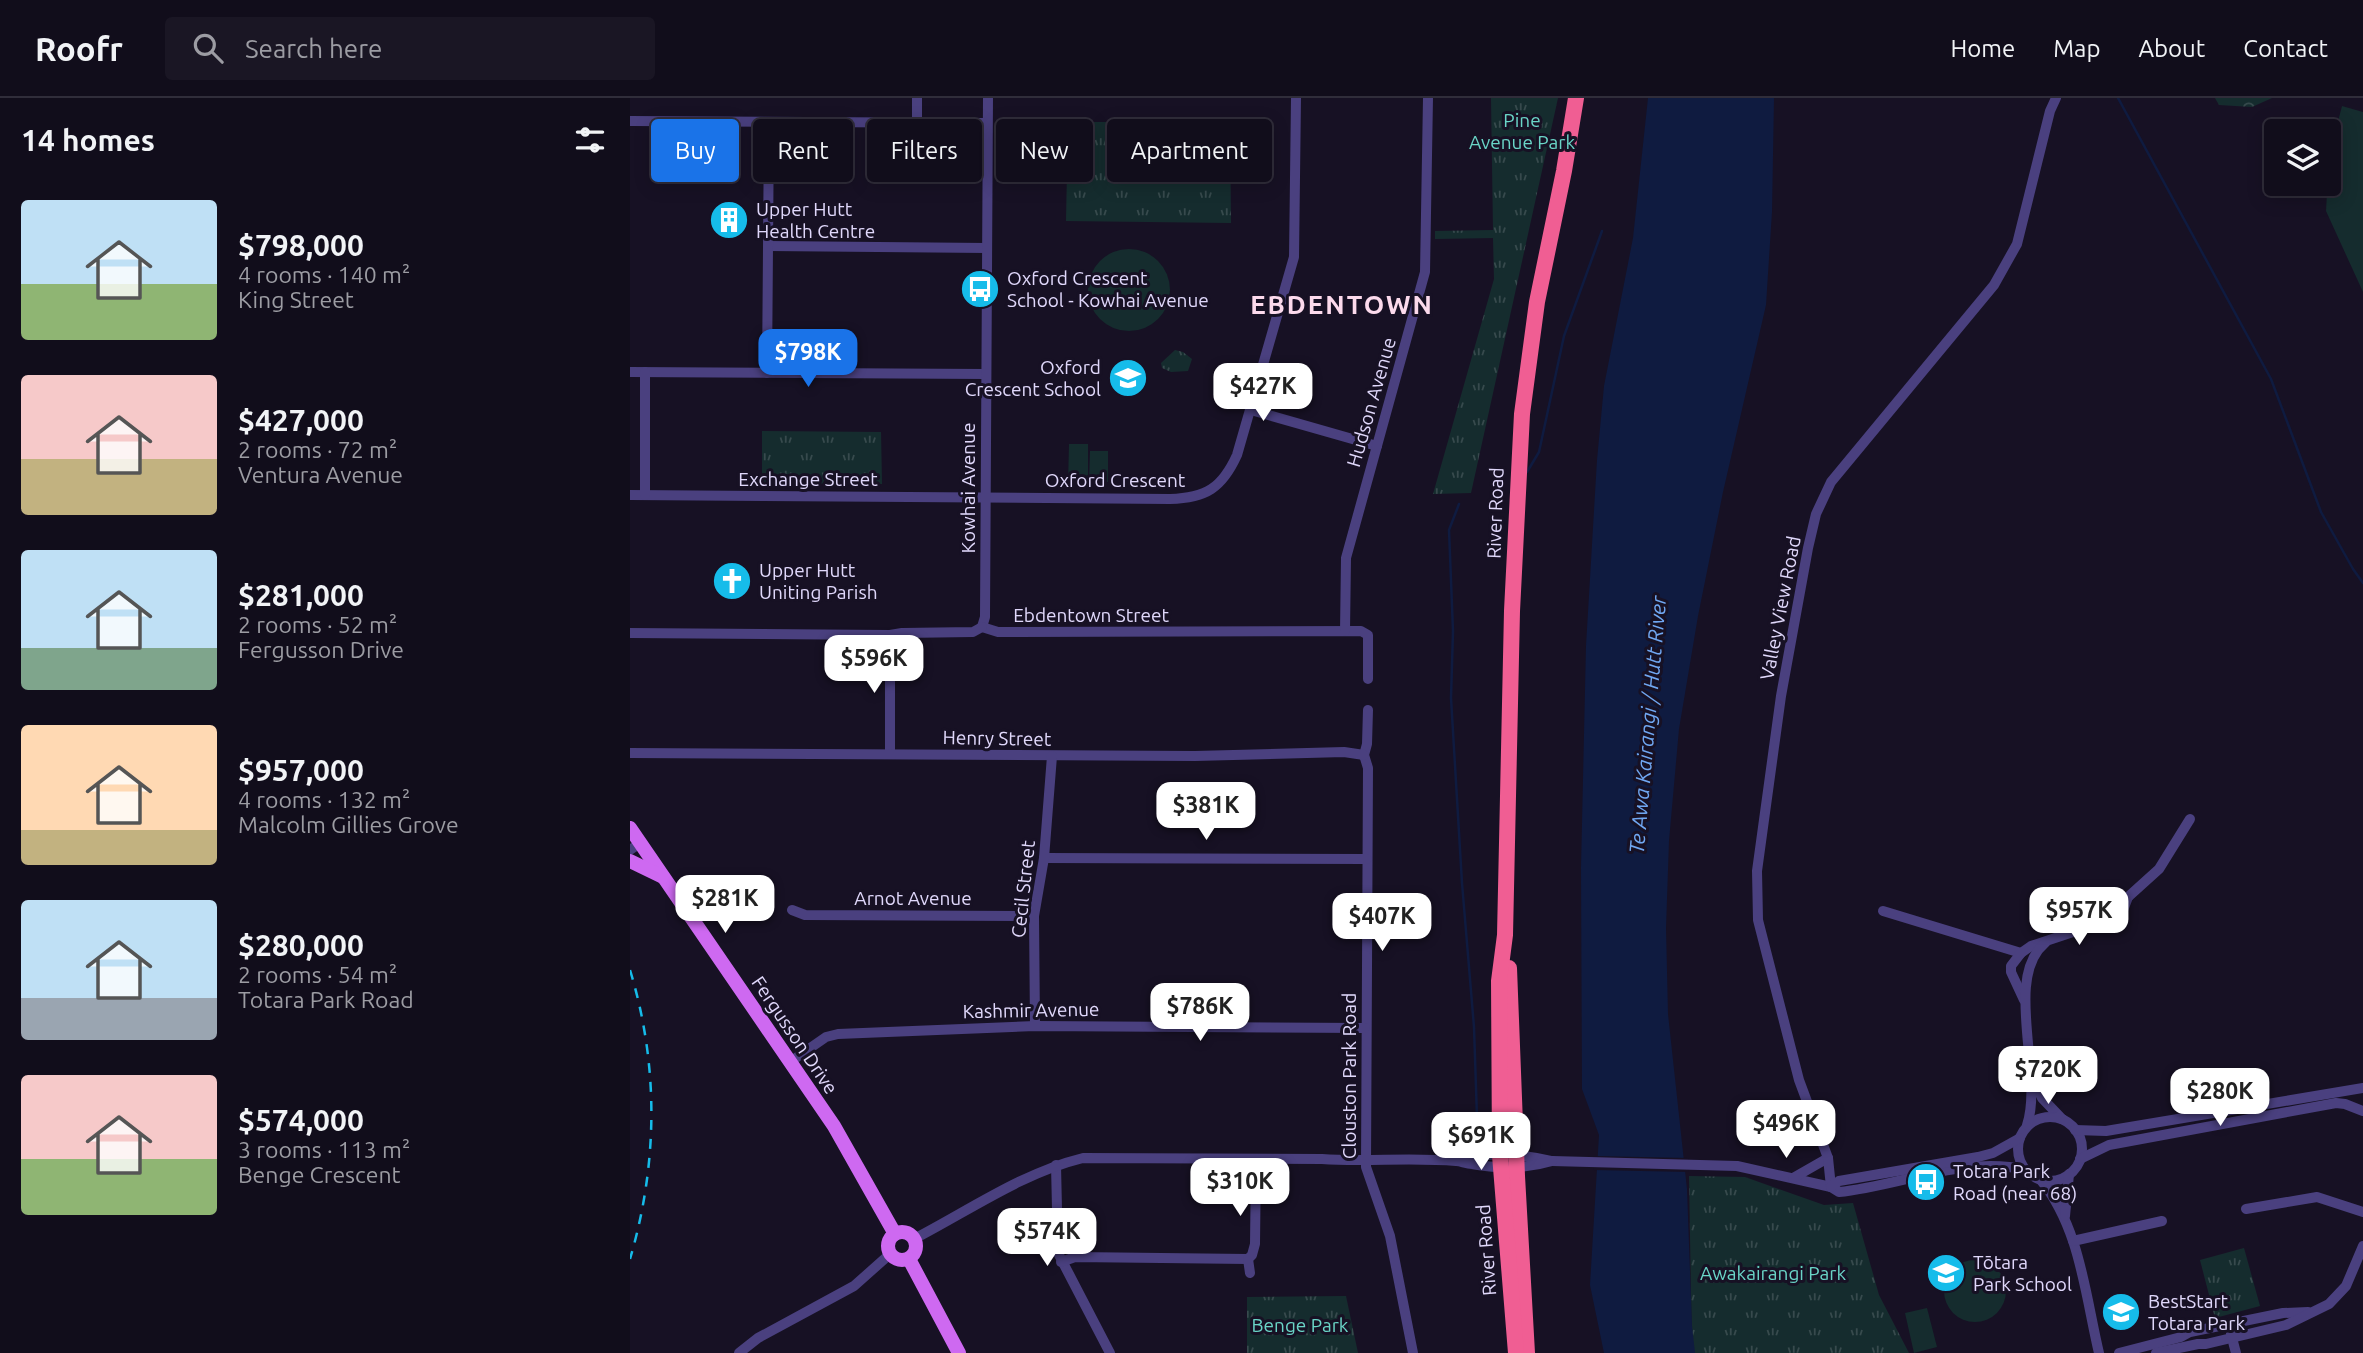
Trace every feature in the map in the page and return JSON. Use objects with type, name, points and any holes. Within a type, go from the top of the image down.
[{"type":"highway","name":"River Road","points":[[1527,1353],[1508,1161],[1499,981],[1505,934],[1513,587],[1522,414],[1537,302],[1576,98]]},
{"type":"highway","name":"River Road","points":[[1508,1161],[1504,1229],[1516,1353]]},
{"type":"main road","name":"Fergusson Drive","points":[[633,840],[664,877],[834,1126],[895,1234]]},
{"type":"main road","points":[[630,861],[664,877]]},
{"type":"main road","points":[[906,1233],[914,1239],[916,1248],[909,1259],[899,1260],[890,1254],[888,1241],[895,1234],[906,1233]]},
{"type":"main road","points":[[909,1259],[960,1353]]},
{"type":"street","points":[[917,98],[917,119]]},
{"type":"street","name":"Kowhai Avenue","points":[[982,627],[985,617],[988,98]]},
{"type":"street","name":"Oxford Crescent","points":[[986,497],[1195,498],[1214,488],[1231,469],[1251,410],[1295,250],[1296,98]]},
{"type":"street","name":"Hudson Avenue","points":[[1345,631],[1346,558],[1426,272],[1427,98]]},
{"type":"street","name":"Valley View Road","points":[[1831,1186],[1828,1158],[1799,1080],[1758,920],[1757,871],[1781,696],[1815,514],[1831,482],[1994,285],[2006,266],[2017,244],[2050,111],[2056,98]]},
{"type":"street","points":[[630,121],[753,121]]},
{"type":"street","points":[[982,123],[987,123]]},
{"type":"street","points":[[767,373],[769,182]]},
{"type":"street","points":[[768,246],[988,248]]},
{"type":"street","points":[[630,372],[986,374]]},
{"type":"street","points":[[645,372],[645,495]]},
{"type":"street","points":[[1251,410],[1377,446]]},
{"type":"street","name":"Exchange Street","points":[[630,495],[986,497]]},
{"type":"street","name":"Ebdentown Street","points":[[630,633],[890,635],[973,632],[982,627],[998,632],[1345,631]]},
{"type":"street","points":[[1345,631],[1361,631],[1368,635],[1368,680]]},
{"type":"street","points":[[890,635],[890,754]]},
{"type":"street","name":"Clouston Park Road","points":[[1368,710],[1364,755],[1368,768],[1366,1167],[1390,1236],[1413,1353]]},
{"type":"street","name":"Henry Street","points":[[630,753],[1237,756],[1344,752],[1364,755]]},
{"type":"street","name":"Cecil Street","points":[[1035,1026],[1034,916],[1044,858],[1052,756]]},
{"type":"street","points":[[2024,1000],[2011,972],[2011,966],[2021,953],[2031,946],[2122,913],[2128,897],[2159,869],[2190,819]]},
{"type":"street","points":[[1044,858],[1367,859]]},
{"type":"street","name":"Arnot Avenue","points":[[792,910],[805,915],[1034,916]]},
{"type":"street","points":[[1883,911],[2021,953]]},
{"type":"street","points":[[2026,1170],[2018,1155],[2032,1106],[2032,1077],[2024,1000],[2033,956],[2045,943]]},
{"type":"street","name":"Kashmir Avenue","points":[[790,1062],[826,1037],[838,1034],[1035,1026],[1365,1028]]},
{"type":"street","points":[[2032,1077],[2042,1098],[2075,1130],[2081,1144],[2080,1159]]},
{"type":"street","points":[[2075,1130],[2106,1131],[2363,1088]]},
{"type":"street","points":[[2039,1179],[2055,1180],[2069,1174],[2080,1159],[2109,1145],[2336,1103],[2363,1111]]},
{"type":"street","points":[[914,1239],[1034,1174],[1083,1158],[1458,1161],[1471,1157],[1508,1161],[1525,1168],[1552,1161],[1737,1166],[1831,1186],[1839,1181],[1993,1153],[2043,1118],[2062,1119]]},
{"type":"street","points":[[1793,1178],[1828,1158]]},
{"type":"street","points":[[1061,1262],[1076,1258],[1248,1259],[1255,1244],[1256,1159]]},
{"type":"street","points":[[1056,1165],[1057,1244],[1061,1262],[1110,1353]]},
{"type":"street","points":[[1831,1186],[1839,1192],[1848,1191],[1982,1165],[2013,1166],[2026,1170],[2039,1179],[2065,1216],[2099,1353]]},
{"type":"street","points":[[2065,1216],[2069,1174]]},
{"type":"street","points":[[2246,1209],[2317,1197],[2363,1212]]},
{"type":"street","points":[[2073,1241],[2162,1222]]},
{"type":"street","points":[[2156,1353],[2232,1339],[2286,1325],[2329,1304],[2342,1293],[2363,1246]]},
{"type":"street","points":[[739,1353],[758,1338],[854,1286],[890,1254]]},
{"type":"street","points":[[1248,1259],[1250,1273]]},
{"type":"street","points":[[2119,1353],[2181,1337],[2190,1332],[2283,1313],[2311,1312]]},
{"type":"street","points":[[2229,1324],[2236,1353]]},
{"type":"green space","name":"Pine Avenue Park","points":[[1491,98],[1558,98],[1471,493],[1433,494],[1494,279],[1493,238],[1435,239],[1435,231],[1493,230]]},
{"type":"green space","points":[[2215,98],[2272,98],[2252,107],[2219,105]]},
{"type":"green space","points":[[2342,106],[2363,112],[2363,292],[2326,211],[2327,196],[2341,196],[2341,119],[2339,119]]},
{"type":"green space","points":[[1093,122],[1107,122],[1107,182],[1231,182],[1231,223],[1066,221],[1067,182],[1093,182]]},
{"type":"green space","points":[[1121,249],[1137,249],[1152,256],[1163,267],[1170,282],[1167,306],[1158,319],[1137,331],[1121,331],[1106,324],[1095,313],[1088,298],[1088,282],[1095,267],[1106,256]]},
{"type":"green space","points":[[1175,350],[1192,359],[1188,371],[1171,372],[1162,368],[1161,363]]},
{"type":"green space","points":[[762,431],[881,432],[882,484],[762,483]]},
{"type":"green space","points":[[1069,444],[1088,444],[1088,485],[1068,484]]},
{"type":"green space","points":[[1090,451],[1108,451],[1108,482],[1089,482]]},
{"type":"green space","name":"Awakairangi Park","points":[[1689,1176],[1745,1177],[1824,1205],[1853,1203],[1879,1295],[1909,1353],[1692,1353]]},
{"type":"green space","points":[[2244,1248],[2260,1306],[2215,1318],[2200,1260]]},
{"type":"green space","points":[[1975,1260],[1997,1269],[2006,1291],[1997,1313],[1975,1322],[1953,1313],[1944,1291],[1953,1269]]},
{"type":"green space","name":"Benge Park","points":[[1346,1296],[1358,1353],[1247,1353],[1247,1297]]},
{"type":"green space","points":[[1927,1308],[1937,1347],[1914,1353],[1905,1313]]},
{"type":"water","name":"Te Awa Kairangi / Hutt River","points":[[1648,98],[1774,98],[1772,212],[1766,305],[1698,616],[1679,729],[1669,841],[1666,928],[1668,1014],[1687,1189],[1695,1353],[1604,1353],[1590,1285],[1599,1135],[1582,1089],[1581,868],[1586,646],[1597,460],[1604,386],[1633,238]]},
{"type":"pier","points":[[1594,1156],[1688,1158],[1689,1172],[1593,1170]]},
{"type":"waterway","points":[[2118,98],[2271,379],[2321,512],[2363,583]]},
{"type":"waterway","points":[[1527,472],[1539,452],[1564,336],[1602,231]]},
{"type":"waterway","points":[[1459,504],[1449,530],[1453,631],[1451,698],[1474,1027],[1477,1118]]},
{"type":"railway","points":[[630,970],[646,1042],[651,1114],[646,1187],[630,1259]]},
{"type":"place","name":"Upper Hutt Health Centre","points":[[729,220]]},
{"type":"place","name":"Oxford Crescent School - Kowhai Avenue","points":[[980,289]]},
{"type":"place","name":"Oxford Crescent School","points":[[1128,378]]},
{"type":"place","name":"Upper Hutt Uniting Parish","points":[[732,581]]},
{"type":"place","name":"Totara Park Road (near 68)","points":[[1926,1182]]},
{"type":"place","name":"Tōtara Park School","points":[[1946,1273]]},
{"type":"place","name":"BestStart Totara Park","points":[[2121,1312]]},
{"type":"district","name":"EBDENTOWN","points":[[1342,305]]}]
